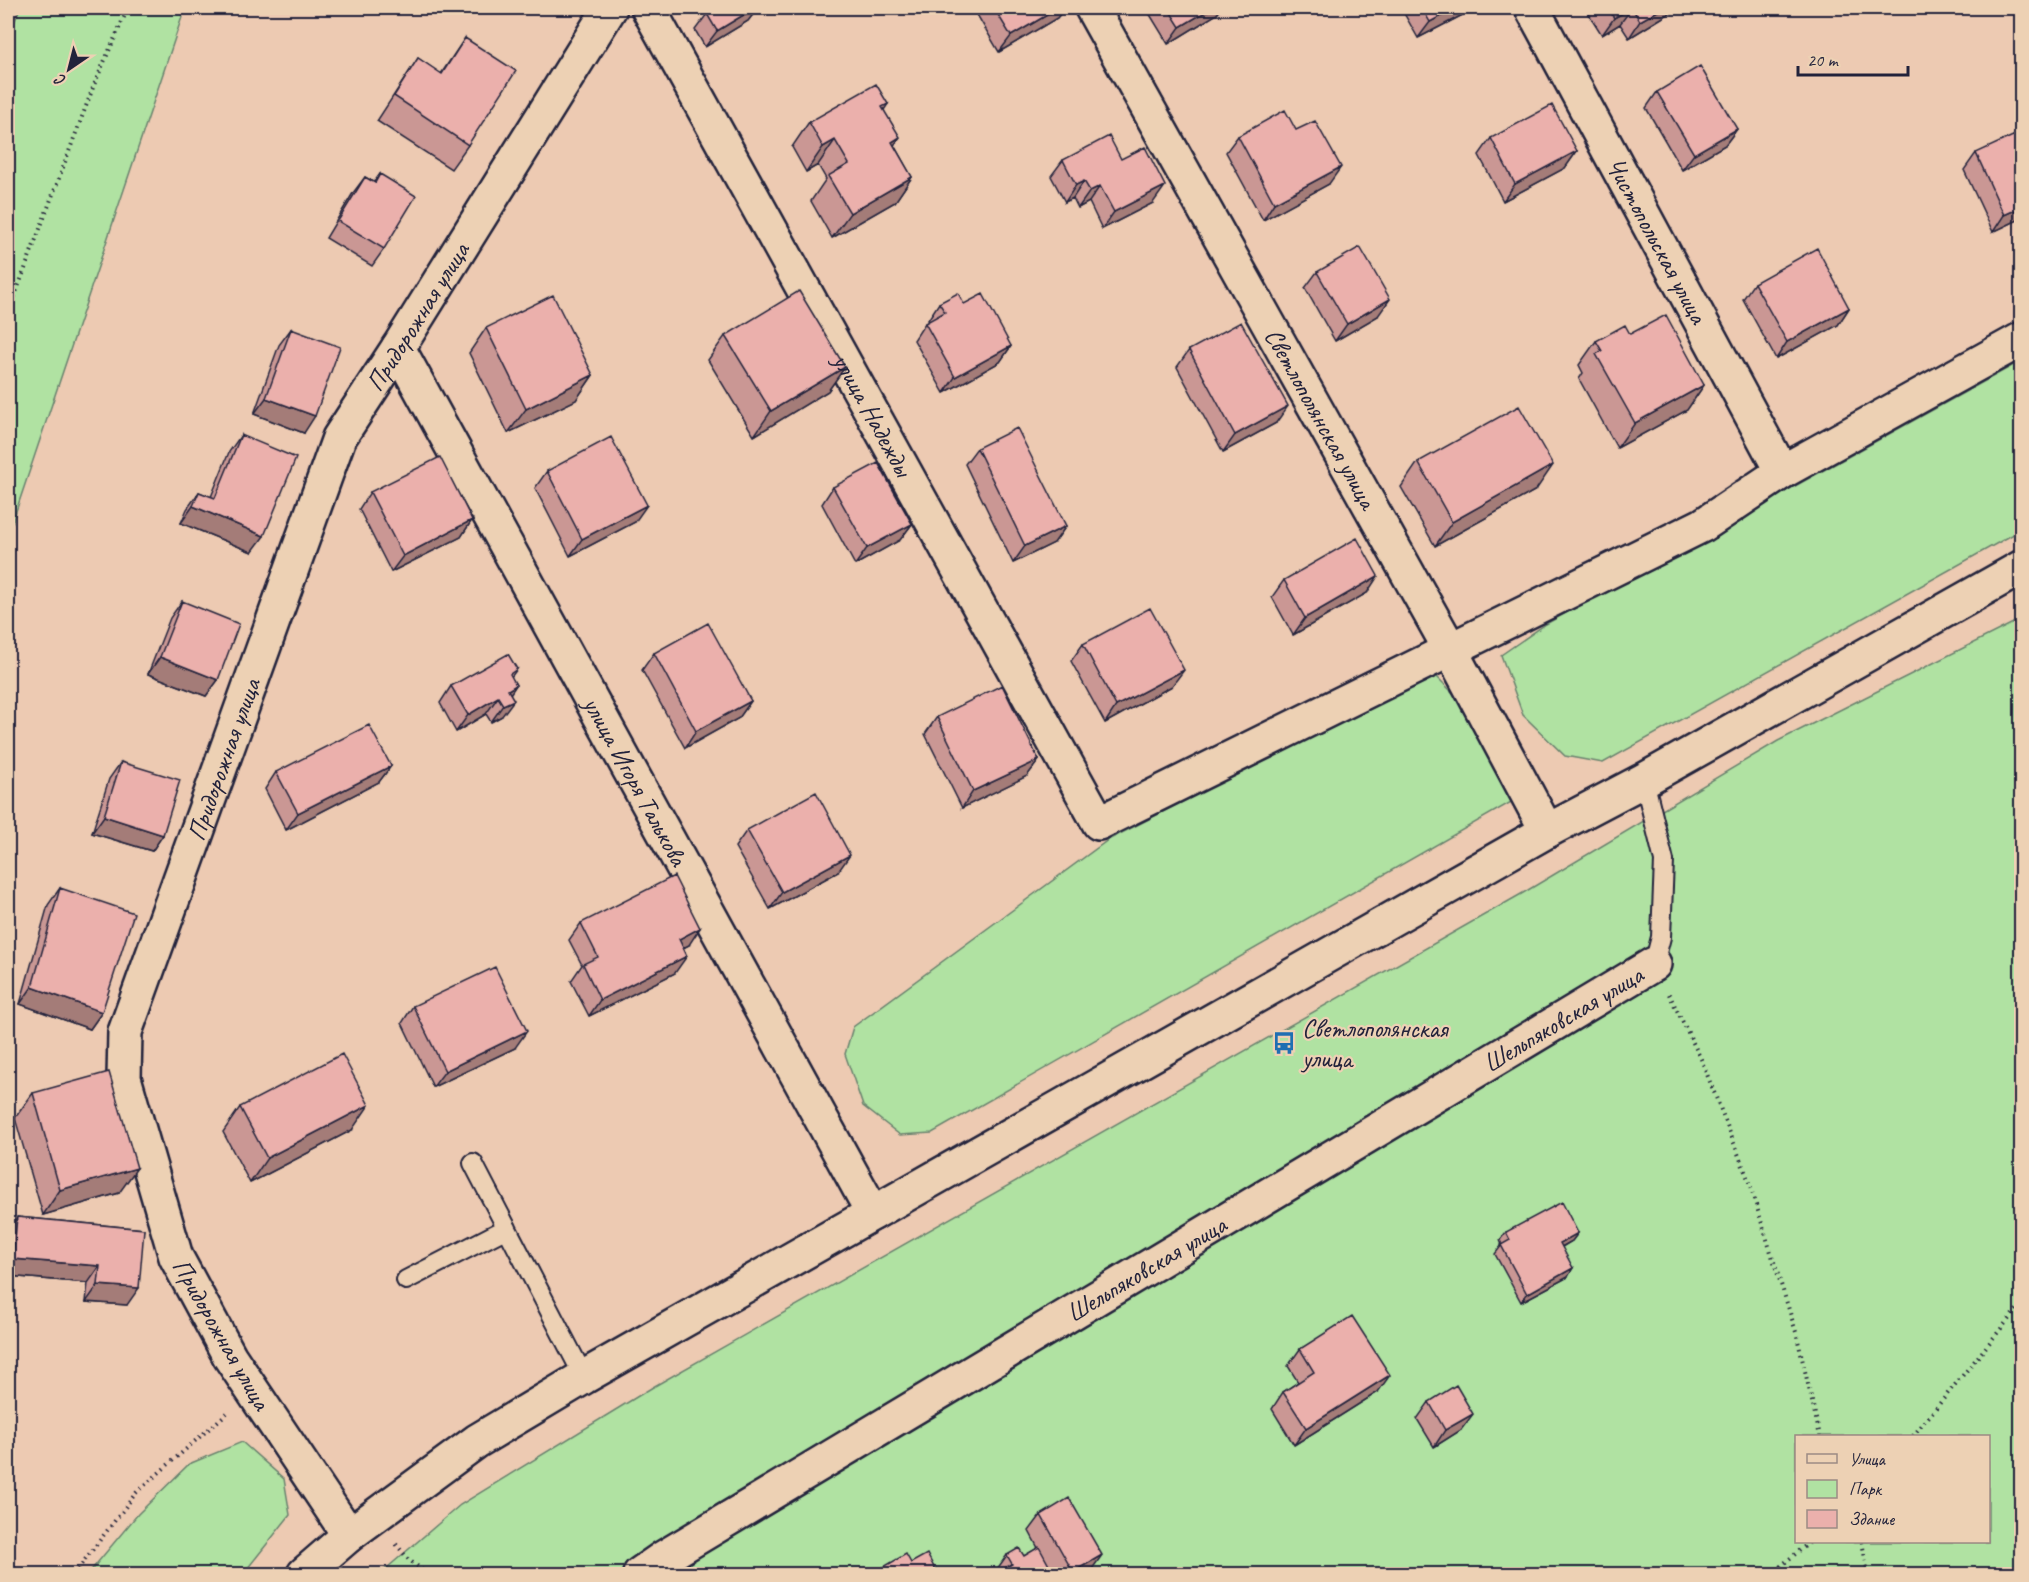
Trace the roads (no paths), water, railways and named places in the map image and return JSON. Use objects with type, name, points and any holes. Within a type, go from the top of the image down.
[{"type":"street","name":"Придорожная улица","points":[[361,1526],[252,1391],[230,1357],[176,1257],[124,1078],[125,1032],[339,438],[398,348],[610,8]]},
{"type":"street","name":"улица Надежды","points":[[648,8],[1099,823],[1450,649]]},
{"type":"street","name":"Светлополянская улица","points":[[1092,8],[1450,649],[1547,831]]},
{"type":"street","name":"Чистопольская улица","points":[[1532,8],[1782,472]]},
{"type":"street","points":[[1450,649],[1704,525],[1782,472],[2022,339]]},
{"type":"street","name":"улица Игоря Талькова","points":[[398,348],[873,1213]]},
{"type":"street","points":[[304,1575],[361,1526],[477,1441],[584,1377],[1547,831],[1644,780],[2022,567]]},
{"type":"street","name":"Шельпяковская улица","points":[[640,1575],[663,1557],[1654,964]]},
{"type":"lane","points":[[1644,780],[1664,861],[1661,937],[1654,964]]},
{"type":"lane","points":[[473,1163],[584,1377]]},
{"type":"lane","points":[[406,1280],[507,1228]]},
{"type":"place","name":"Светлополянская улица","points":[[1284,1043]]}]
